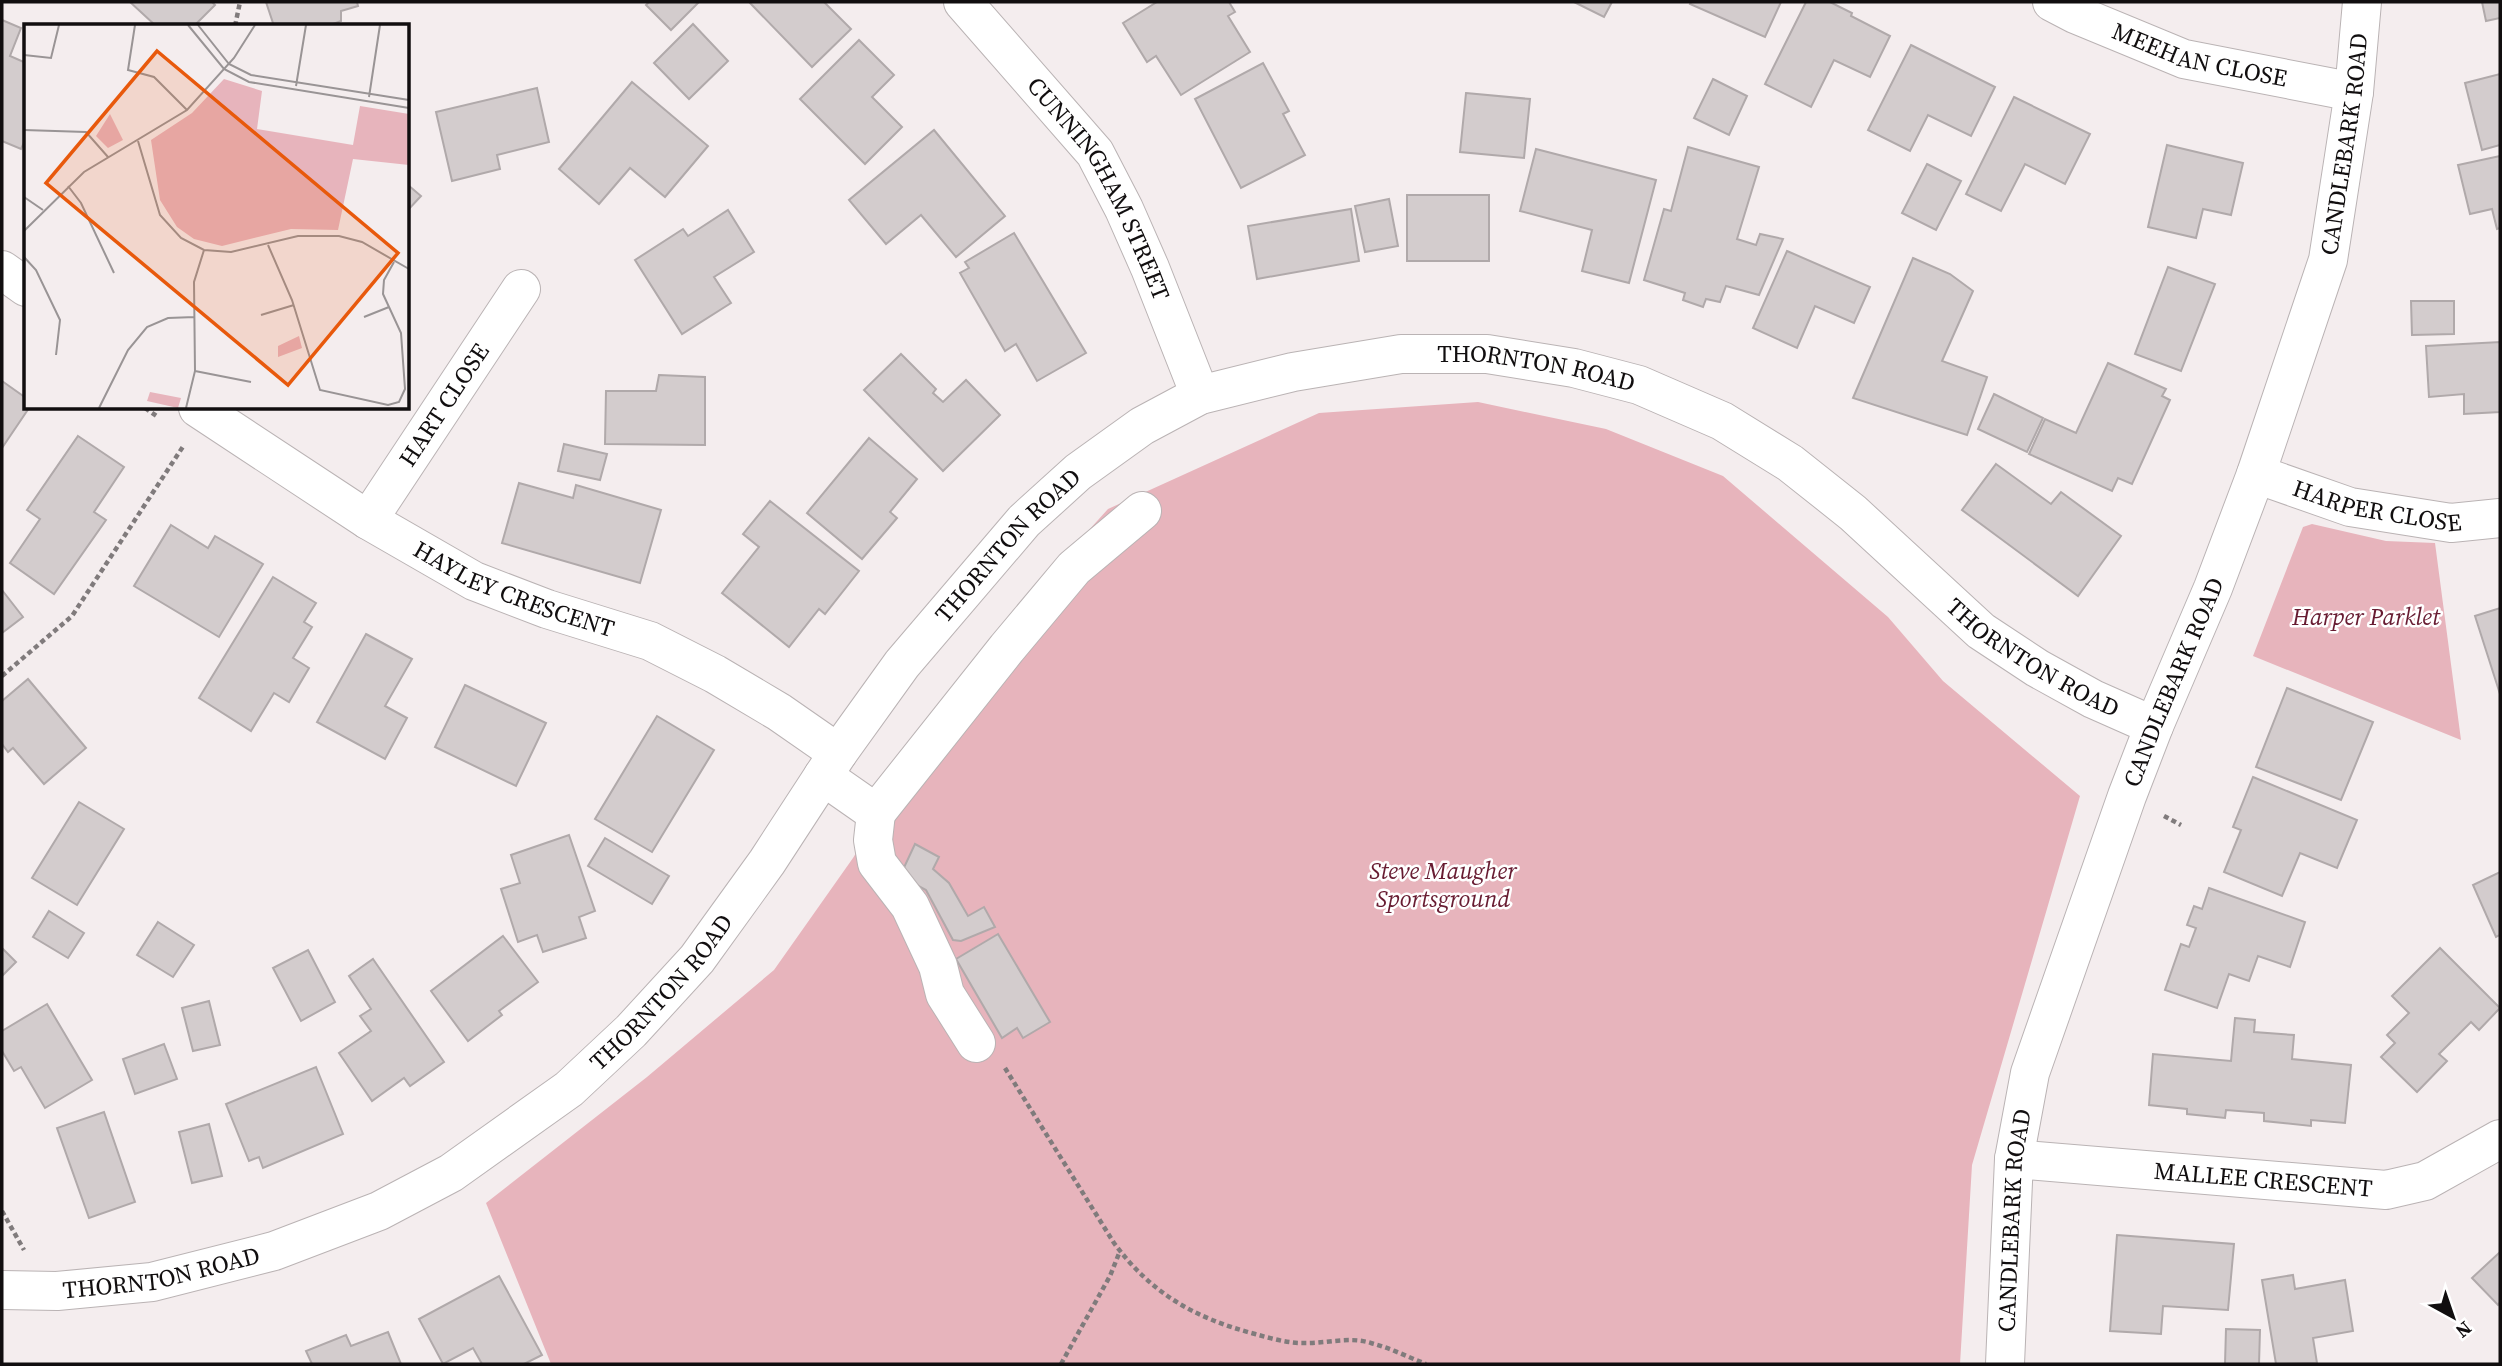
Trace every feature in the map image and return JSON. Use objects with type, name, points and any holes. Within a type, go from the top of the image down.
[{"type":"street","name":"CUNNINGHAM STREET","points":[[963,2],[1095,153],[1145,256],[1200,395]]},
{"type":"street","name":"MEEHAN CLOSE","points":[[2052,2],[2184,59],[2354,92]]},
{"type":"street","name":"CANDLEBARK ROAD","points":[[2005,1364],[2014,1159],[2030,1073],[2154,726],[2213,588],[2256,474],[2328,260],[2354,92],[2362,2]]},
{"type":"street","points":[[2,270],[24,286]]},
{"type":"street","name":"HART CLOSE","points":[[368,520],[521,289]]},
{"type":"street","name":"THORNTON ROAD","points":[[2,1290],[57,1291],[152,1282],[274,1251],[379,1211],[451,1173],[569,1088],[631,1031],[697,959],[767,862],[831,764],[902,664],[1024,521],[1079,472],[1142,426],[1200,395],[1293,372],[1401,354],[1487,354],[1574,368],[1639,385],[1722,421],[1790,463],[1853,513],[1981,631],[2037,668],[2093,699],[2154,726]]},
{"type":"street","name":"HAYLEY CRESCENT","points":[[201,410],[368,520],[474,581],[547,609],[650,641],[715,674],[779,712],[876,813]]},
{"type":"street","name":"HARPER CLOSE","points":[[2256,474],[2350,508],[2451,523],[2500,518]]},
{"type":"street","points":[[976,1043],[946,994],[938,966],[910,906],[877,863],[873,839],[876,813],[1074,568],[1142,511]]},
{"type":"street","name":"MALLEE CRESCENT","points":[[2014,1159],[2386,1190],[2424,1181],[2500,1139]]},
{"type":"path","points":[[235,24],[240,2]]},
{"type":"path","points":[[2,676],[72,616],[201,410]]},
{"type":"path","points":[[976,1043],[999,1057],[1119,1251],[1144,1278],[1165,1295],[1190,1311],[1220,1323],[1290,1342],[1371,1342],[1426,1364]]},
{"type":"path","points":[[1061,1364],[1110,1276],[1119,1251]]},
{"type":"green space","name":"Steve Maugher Sportsground","points":[[1478,402],[1606,429],[1723,476],[1888,617],[1943,681],[2080,796],[1972,1165],[1960,1364],[551,1364],[486,1203],[647,1077],[774,970],[853,858],[982,648],[1108,509],[1319,413]]},
{"type":"green space","name":"Harper Parklet","points":[[2312,524],[2386,541],[2435,543],[2461,740],[2253,656],[2303,527]]},
{"type":"building","points":[[130,2],[212,2],[215,5],[196,24],[154,24]]},
{"type":"building","points":[[266,2],[357,2],[358,6],[341,11],[341,21],[333,24],[273,24]]},
{"type":"building","points":[[649,2],[699,2],[671,30],[646,5]]},
{"type":"building","points":[[749,2],[824,2],[851,29],[812,67]]},
{"type":"building","points":[[1157,2],[1229,2],[1235,12],[1228,16],[1250,52],[1181,95],[1156,56],[1147,62],[1123,23]]},
{"type":"building","points":[[1574,2],[1612,2],[1604,17]]},
{"type":"building","points":[[1781,2],[1765,37],[1690,4]]},
{"type":"building","points":[[1806,2],[1830,2],[1890,36],[1870,77],[1834,60],[1811,107],[1765,84]]},
{"type":"building","points":[[2482,2],[2500,2],[2500,18],[2486,21]]},
{"type":"building","points":[[2,20],[21,28],[10,56],[24,62],[24,142],[21,149],[2,141]]},
{"type":"building","points":[[693,24],[728,61],[689,99],[654,63]]},
{"type":"building","points":[[859,40],[894,75],[872,97],[902,127],[865,164],[800,99]]},
{"type":"building","points":[[1911,45],[1995,87],[1971,136],[1928,115],[1910,151],[1868,130]]},
{"type":"building","points":[[1263,63],[1289,111],[1283,114],[1305,155],[1241,188],[1195,99]]},
{"type":"building","points":[[2500,74],[2500,145],[2482,150],[2465,83]]},
{"type":"building","points":[[1713,79],[1747,96],[1729,135],[1694,118]]},
{"type":"building","points":[[632,82],[708,146],[665,197],[630,168],[599,204],[559,169]]},
{"type":"building","points":[[537,88],[549,142],[497,155],[500,169],[452,181],[436,112]]},
{"type":"building","points":[[1466,93],[1530,99],[1524,158],[1460,152]]},
{"type":"building","points":[[2014,97],[2090,134],[2065,184],[2025,164],[2001,211],[1966,194]]},
{"type":"building","points":[[934,130],[1005,216],[956,257],[921,215],[886,244],[849,200]]},
{"type":"building","points":[[2167,145],[2243,163],[2231,215],[2203,209],[2196,238],[2148,227]]},
{"type":"building","points":[[1688,147],[1759,167],[1737,239],[1756,245],[1760,234],[1783,239],[1759,295],[1726,286],[1720,302],[1706,299],[1703,307],[1683,300],[1685,293],[1644,280],[1664,209],[1671,211]]},
{"type":"building","points":[[1536,149],[1656,180],[1629,283],[1582,271],[1592,230],[1520,211]]},
{"type":"building","points":[[2500,156],[2500,228],[2497,229],[2492,209],[2470,214],[2458,165]]},
{"type":"building","points":[[1927,164],[1961,181],[1936,230],[1902,213]]},
{"type":"building","points":[[410,187],[421,196],[410,208]]},
{"type":"building","points":[[1407,195],[1489,195],[1489,261],[1407,261]]},
{"type":"building","points":[[1389,199],[1398,246],[1365,252],[1355,206]]},
{"type":"building","points":[[1351,209],[1359,261],[1257,279],[1248,226]]},
{"type":"building","points":[[728,210],[754,252],[714,277],[731,303],[682,334],[635,260],[683,229],[688,236]]},
{"type":"building","points":[[1014,233],[1086,353],[1037,381],[1016,344],[1005,351],[960,273],[969,268],[965,262]]},
{"type":"building","points":[[1787,251],[1870,287],[1854,323],[1815,306],[1797,348],[1753,328]]},
{"type":"building","points":[[1913,258],[1950,274],[1973,291],[1942,361],[1987,377],[1967,435],[1853,398]]},
{"type":"building","points":[[2168,267],[2215,284],[2181,371],[2135,354]]},
{"type":"building","points":[[2411,301],[2454,301],[2454,334],[2412,335]]},
{"type":"building","points":[[2500,342],[2500,412],[2464,414],[2464,394],[2429,397],[2426,346]]},
{"type":"building","points":[[901,354],[936,389],[933,393],[943,402],[966,380],[1000,415],[943,471],[864,390]]},
{"type":"building","points":[[2108,363],[2166,389],[2162,396],[2170,400],[2132,484],[2118,478],[2112,491],[2029,454],[2045,419],[2076,433]]},
{"type":"building","points":[[659,375],[705,377],[705,445],[605,444],[606,391],[656,391]]},
{"type":"building","points":[[2,381],[24,397],[24,410],[28,410],[2,448]]},
{"type":"building","points":[[1994,394],[2043,418],[2027,452],[1978,429]]},
{"type":"building","points":[[78,436],[124,467],[94,512],[106,520],[54,594],[10,563],[40,519],[27,510]]},
{"type":"building","points":[[869,438],[917,479],[890,512],[897,518],[862,559],[807,513]]},
{"type":"building","points":[[564,444],[607,454],[600,480],[558,471]]},
{"type":"building","points":[[1996,464],[2051,504],[2061,492],[2121,536],[2078,596],[1962,510]]},
{"type":"building","points":[[519,483],[573,498],[576,485],[661,510],[640,583],[502,543]]},
{"type":"building","points":[[770,501],[859,571],[825,614],[819,609],[789,647],[722,593],[759,547],[743,534]]},
{"type":"building","points":[[171,525],[208,548],[215,536],[263,564],[219,637],[134,586]]},
{"type":"building","points":[[273,577],[316,603],[304,622],[312,627],[293,658],[309,668],[289,702],[274,693],[251,731],[199,698]]},
{"type":"building","points":[[2,590],[23,617],[2,633]]},
{"type":"building","points":[[2500,608],[2500,694],[2475,616]]},
{"type":"building","points":[[366,634],[412,659],[385,706],[407,718],[385,759],[317,722]]},
{"type":"building","points":[[28,679],[86,748],[44,784],[13,748],[8,752],[2,744],[2,701]]},
{"type":"building","points":[[465,685],[546,723],[516,786],[435,747]]},
{"type":"building","points":[[2287,688],[2373,722],[2341,800],[2256,767]]},
{"type":"building","points":[[657,716],[714,750],[652,852],[595,819]]},
{"type":"building","points":[[2253,777],[2357,820],[2337,868],[2300,853],[2282,896],[2224,872],[2241,830],[2233,827]]},
{"type":"building","points":[[79,802],[124,829],[77,905],[32,878]]},
{"type":"building","points":[[569,835],[595,911],[579,917],[586,938],[543,952],[537,935],[518,942],[501,889],[520,883],[511,855]]},
{"type":"building","points":[[605,838],[669,876],[652,904],[588,866]]},
{"type":"building","points":[[915,844],[939,857],[933,869],[949,883],[968,916],[984,907],[995,927],[961,941],[953,940],[926,890],[900,876]]},
{"type":"building","points":[[2500,872],[2500,935],[2496,937],[2473,885]]},
{"type":"building","points":[[2209,888],[2305,922],[2290,967],[2258,956],[2249,981],[2229,974],[2217,1008],[2165,990],[2181,944],[2189,947],[2196,928],[2187,925],[2194,906],[2202,909]]},
{"type":"building","points":[[49,911],[84,933],[68,958],[33,937]]},
{"type":"building","points":[[158,922],[194,945],[173,977],[137,955]]},
{"type":"building","points":[[998,934],[1050,1022],[1023,1038],[1017,1028],[1002,1038],[956,959]]},
{"type":"building","points":[[503,936],[538,982],[499,1011],[502,1015],[468,1041],[431,991]]},
{"type":"building","points":[[2,948],[16,962],[2,976]]},
{"type":"building","points":[[2440,948],[2500,1008],[2479,1030],[2471,1022],[2439,1054],[2447,1061],[2417,1092],[2381,1057],[2395,1043],[2387,1035],[2409,1013],[2392,996]]},
{"type":"building","points":[[308,950],[335,1002],[301,1021],[273,968]]},
{"type":"building","points":[[373,959],[444,1062],[410,1086],[404,1078],[372,1101],[339,1053],[371,1031],[360,1016],[371,1009],[349,976]]},
{"type":"building","points":[[209,1001],[220,1045],[193,1051],[182,1008]]},
{"type":"building","points":[[47,1004],[92,1080],[45,1108],[21,1067],[14,1071],[2,1051],[2,1031]]},
{"type":"building","points":[[2235,1018],[2255,1020],[2254,1032],[2294,1035],[2292,1059],[2351,1065],[2345,1123],[2311,1120],[2311,1126],[2264,1121],[2264,1113],[2226,1110],[2225,1118],[2187,1114],[2187,1109],[2149,1105],[2153,1054],[2231,1061]]},
{"type":"building","points":[[164,1044],[177,1079],[135,1094],[123,1059]]},
{"type":"building","points":[[316,1067],[343,1134],[263,1168],[259,1157],[249,1161],[226,1104]]},
{"type":"building","points":[[104,1112],[135,1202],[89,1218],[57,1128]]},
{"type":"building","points":[[209,1124],[222,1176],[192,1183],[179,1132]]},
{"type":"building","points":[[2117,1235],[2234,1244],[2228,1310],[2163,1306],[2161,1334],[2110,1331]]},
{"type":"building","points":[[2500,1252],[2500,1302],[2498,1305],[2472,1278]]},
{"type":"building","points":[[2293,1275],[2295,1289],[2345,1280],[2353,1331],[2313,1338],[2317,1363],[2276,1364],[2262,1280]]},
{"type":"building","points":[[499,1276],[542,1355],[524,1364],[482,1364],[473,1348],[443,1364],[419,1319]]},
{"type":"building","points":[[2226,1329],[2260,1330],[2259,1364],[2225,1364]]},
{"type":"building","points":[[388,1332],[401,1364],[312,1364],[306,1351],[346,1335],[351,1346]]}]
